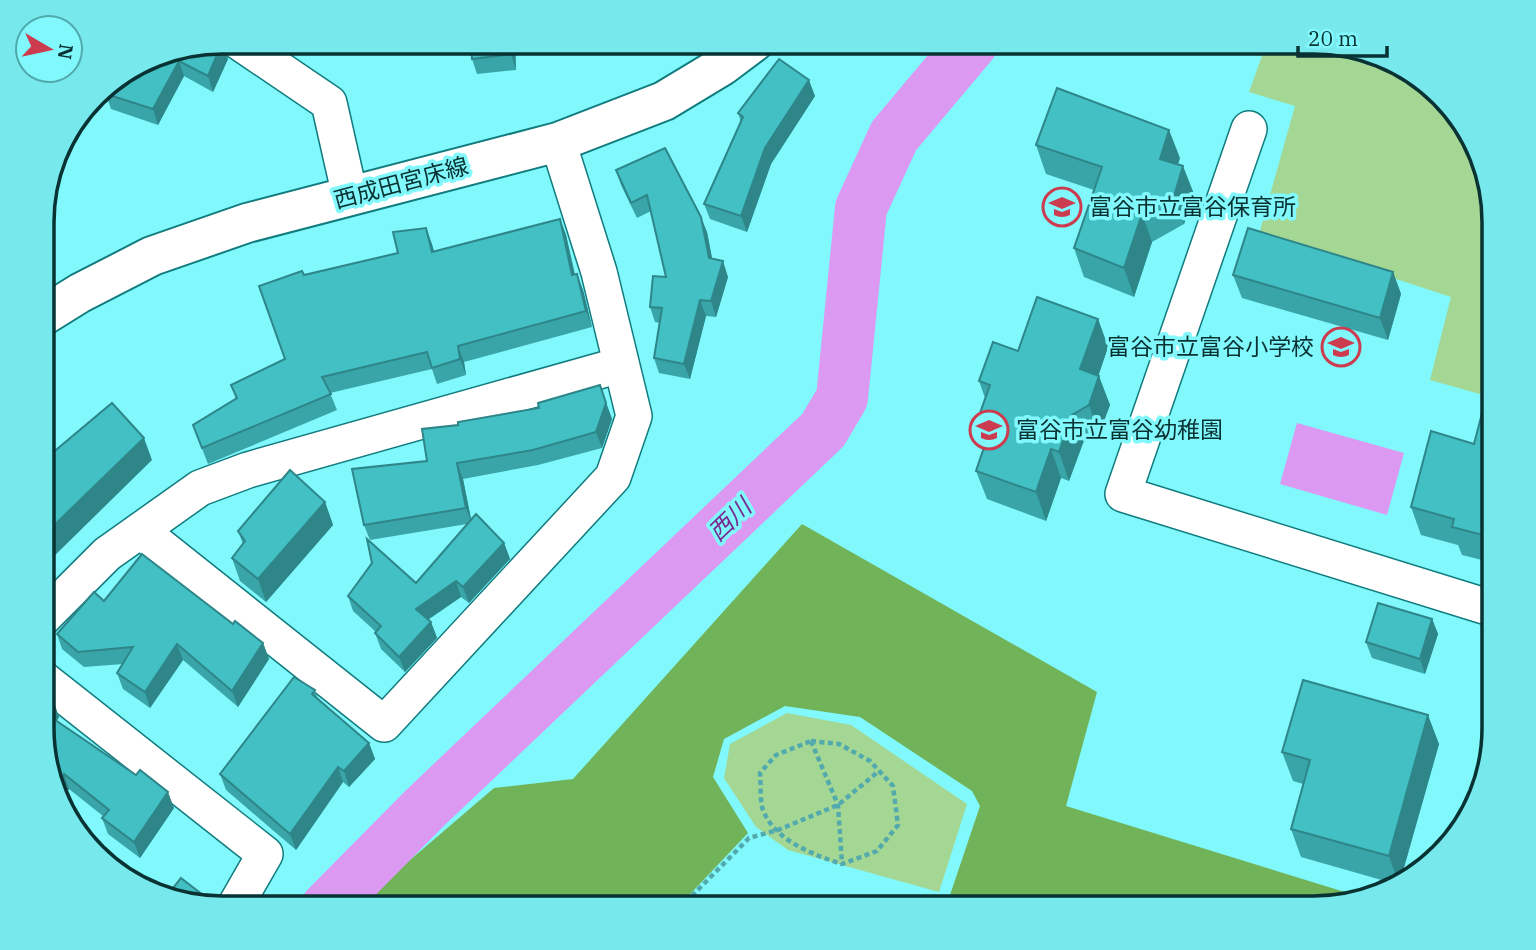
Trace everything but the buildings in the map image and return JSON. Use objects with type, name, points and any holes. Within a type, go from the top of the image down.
[{"type":"main road","name":"西成田宮床線","points":[[54,310],[152,256],[247,223],[558,142],[664,101],[738,54]]},
{"type":"street","points":[[257,54],[329,103],[350,197]]},
{"type":"street","points":[[1249,129],[1123,494],[1481,605]]},
{"type":"street","points":[[141,531],[384,724],[613,477],[634,416],[599,272],[558,142]]},
{"type":"street","points":[[54,608],[107,554],[200,488],[248,470],[620,365]]},
{"type":"street","points":[[54,687],[265,854],[241,896]]},
{"type":"path","points":[[811,741],[838,805],[842,864]]},
{"type":"path","points":[[811,741],[839,744],[870,761],[879,771],[893,786],[898,825],[877,851],[842,864],[802,850],[778,830],[763,809],[760,773],[776,755],[811,741]]},
{"type":"path","points":[[692,896],[749,838],[778,830],[838,805],[879,771]]},
{"type":"green space","points":[[1263,54],[1335,56],[1378,67],[1398,77],[1416,89],[1440,112],[1464,148],[1479,190],[1481,394],[1430,380],[1451,297],[1259,234],[1295,106],[1249,92]]},
{"type":"green space","points":[[802,524],[1097,692],[1066,806],[1347,893],[1324,895],[950,895],[980,806],[972,791],[860,717],[785,706],[724,739],[713,777],[748,833],[689,896],[368,896],[494,788],[573,779]]},
{"type":"green space","points":[[787,713],[851,725],[967,804],[939,892],[788,850],[756,827],[724,778],[730,744]]},
{"type":"shaded area","points":[[1297,423],[1404,453],[1387,515],[1280,484]]},
{"type":"waterway","name":"西川","points":[[338,896],[425,808],[823,430],[842,398],[861,208],[894,136],[963,54]]},
{"type":"place","name":"富谷市立富谷保育所","points":[[1062,207]]},
{"type":"place","name":"富谷市立富谷小学校","points":[[1341,347]]},
{"type":"place","name":"富谷市立富谷幼稚園","points":[[989,430]]}]
